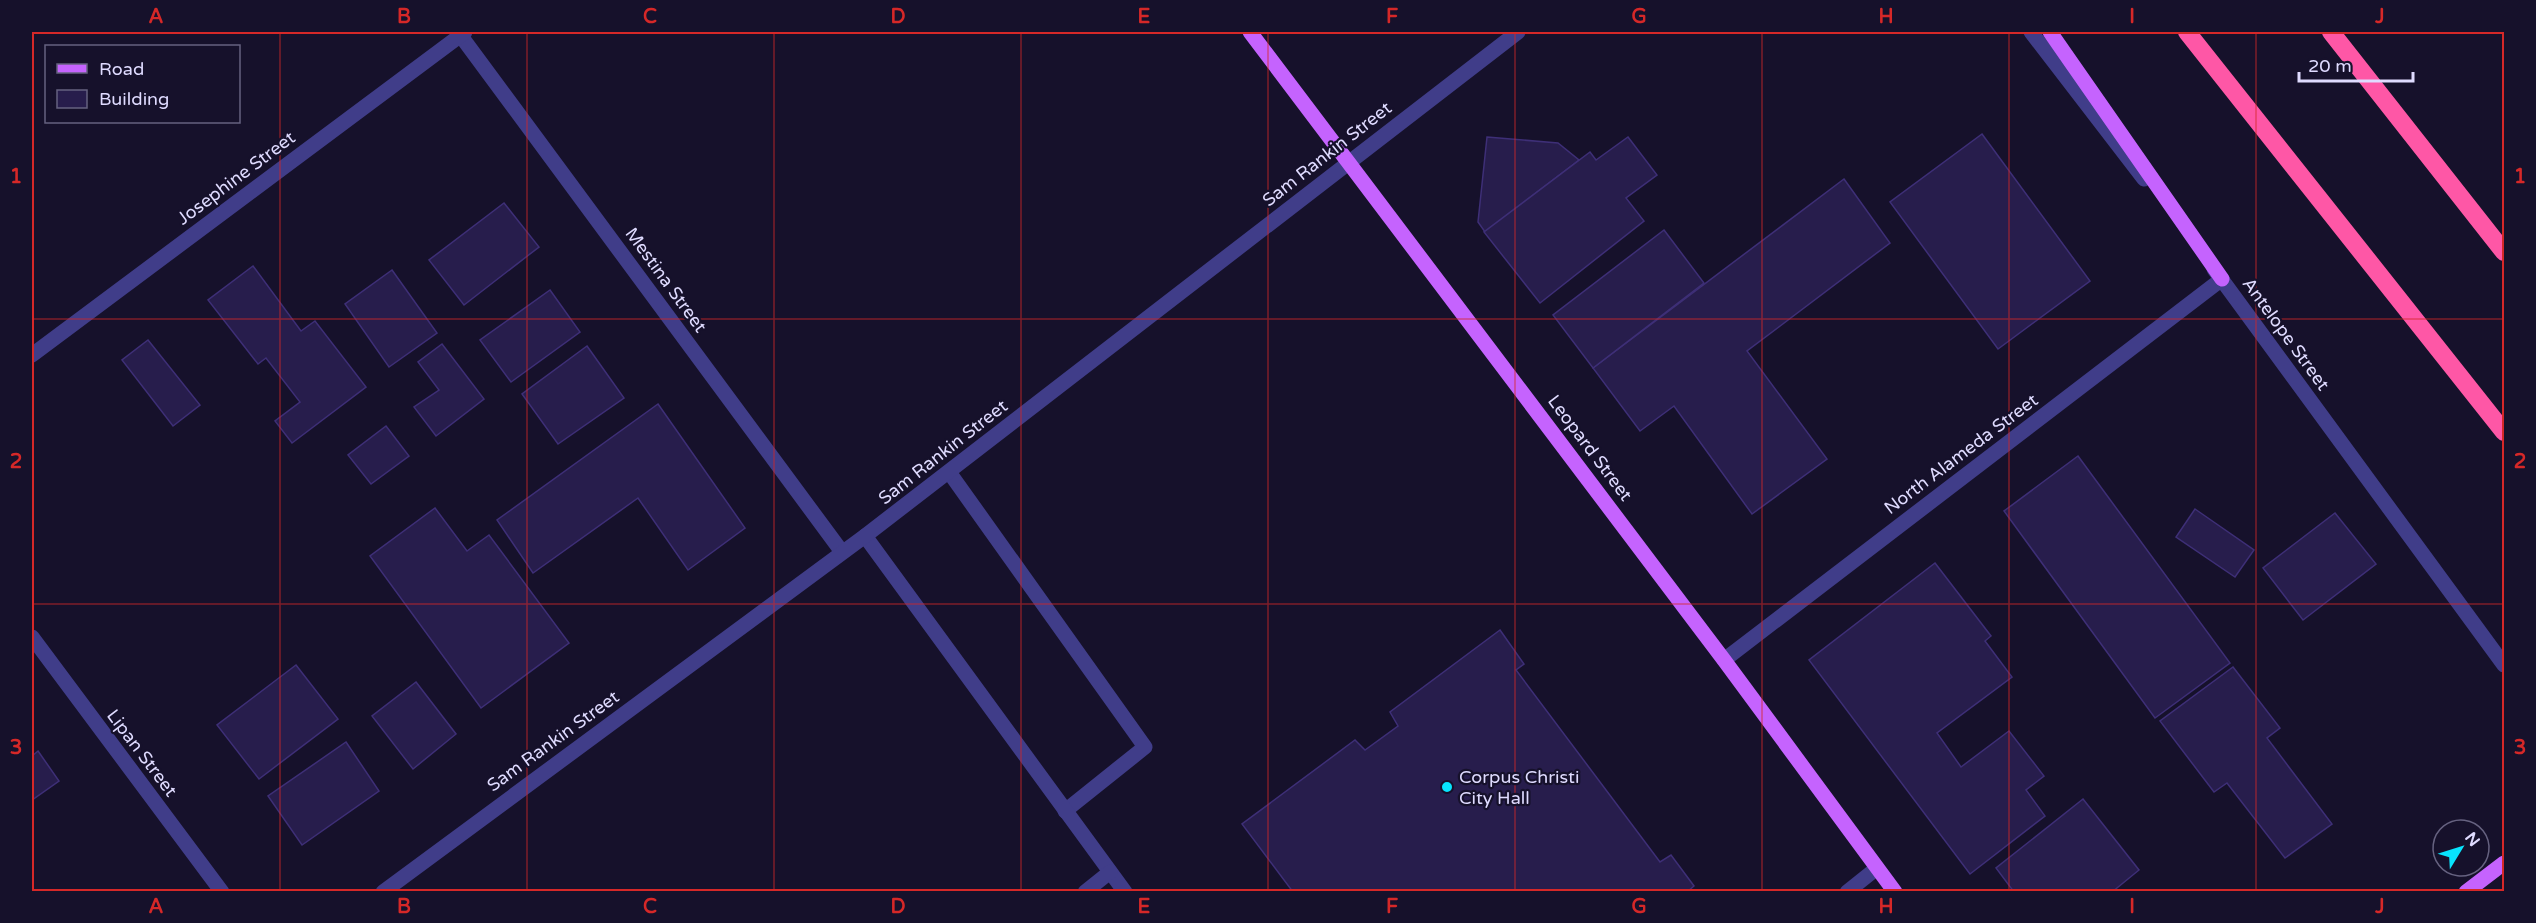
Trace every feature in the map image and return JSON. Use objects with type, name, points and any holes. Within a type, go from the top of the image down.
[{"type":"highway","points":[[2187,32],[2505,432]]},
{"type":"highway","points":[[2331,32],[2505,252]]},
{"type":"main road","name":"Leopard Street","points":[[1250,32],[1349,160],[1895,891]]},
{"type":"main road","points":[[2050,32],[2222,279]]},
{"type":"main road","points":[[2466,891],[2505,863]]},
{"type":"street","name":"Josephine Street","points":[[32,356],[461,32]]},
{"type":"street","name":"Mestina Street","points":[[461,32],[842,552]]},
{"type":"street","name":"Sam Rankin Street","points":[[383,891],[865,536],[1349,160],[1518,32]]},
{"type":"street","name":"Antelope Street","points":[[2031,32],[2222,279],[2505,665]]},
{"type":"street","name":"North Alameda Street","points":[[1724,660],[2222,279]]},
{"type":"street","points":[[949,472],[1145,747],[1065,811]]},
{"type":"street","points":[[865,536],[1125,891]]},
{"type":"street","name":"Lipan Street","points":[[32,637],[222,891]]},
{"type":"street","points":[[1847,891],[1877,868]]},
{"type":"street","points":[[1085,891],[1110,872]]},
{"type":"building","points":[[1982,134],[2090,281],[1998,349],[1890,202]]},
{"type":"building","points":[[1487,137],[1558,143],[1579,160],[1485,232],[1478,222]]},
{"type":"building","points":[[1628,137],[1657,175],[1626,198],[1644,221],[1540,303],[1484,232],[1590,152],[1596,160]]},
{"type":"building","points":[[1844,179],[1890,243],[1747,351],[1827,459],[1752,514],[1674,406],[1640,431],[1593,368]]},
{"type":"building","points":[[504,203],[539,247],[464,305],[429,260]]},
{"type":"building","points":[[1664,230],[1704,283],[1593,368],[1553,315]]},
{"type":"building","points":[[253,266],[301,331],[315,321],[366,387],[292,443],[275,421],[300,402],[266,358],[258,364],[208,300]]},
{"type":"building","points":[[392,270],[437,333],[389,367],[345,304]]},
{"type":"building","points":[[550,290],[580,332],[511,382],[480,340]]},
{"type":"building","points":[[148,340],[200,405],[173,426],[122,360]]},
{"type":"building","points":[[442,344],[484,399],[436,436],[414,407],[439,390],[418,362]]},
{"type":"building","points":[[587,346],[624,398],[558,444],[522,394]]},
{"type":"building","points":[[658,404],[745,528],[688,570],[638,498],[533,573],[497,520]]},
{"type":"building","points":[[386,426],[409,456],[371,484],[348,455]]},
{"type":"building","points":[[2078,456],[2230,663],[2155,718],[2004,511]]},
{"type":"building","points":[[435,508],[467,551],[489,535],[569,643],[481,708],[370,556]]},
{"type":"building","points":[[2195,509],[2254,550],[2235,577],[2176,537]]},
{"type":"building","points":[[2335,513],[2376,564],[2303,620],[2263,568]]},
{"type":"building","points":[[1935,563],[1991,636],[1985,641],[2012,677],[1937,733],[1961,767],[2009,731],[2044,776],[2026,790],[2045,816],[1970,874],[1809,660]]},
{"type":"building","name":"Corpus Christi City Hall","points":[[1500,630],[1524,664],[1516,670],[1660,862],[1671,855],[1694,886],[1687,892],[1293,892],[1242,824],[1355,740],[1365,750],[1398,726],[1390,712]]},
{"type":"building","points":[[296,665],[338,719],[259,779],[217,725]]},
{"type":"building","points":[[2233,667],[2280,728],[2267,738],[2332,824],[2285,858],[2227,783],[2214,792],[2160,721]]},
{"type":"building","points":[[416,682],[456,734],[413,769],[372,716]]},
{"type":"building","points":[[346,742],[379,791],[302,845],[268,796]]},
{"type":"building","points":[[38,751],[59,781],[32,800],[32,756]]},
{"type":"building","points":[[2083,799],[2139,870],[2112,892],[2014,892],[1996,868]]},
{"type":"place","name":"Corpus Christi City Hall","points":[[1447,787]]}]
